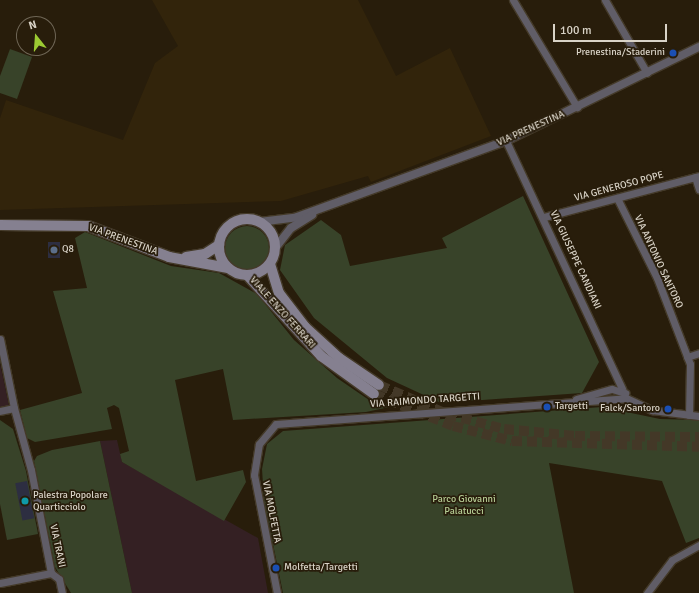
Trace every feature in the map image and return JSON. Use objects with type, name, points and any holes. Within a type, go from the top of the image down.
[{"type":"main road","points":[[246,219],[259,222],[272,234],[276,247],[270,264],[258,273],[247,275],[228,268],[219,245],[232,224],[246,219]]},
{"type":"main road","name":"VIA PRENESTINA","points":[[0,225],[88,226],[173,258],[228,268]]},
{"type":"main road","name":"VIA PRENESTINA","points":[[173,258],[205,254],[219,245]]},
{"type":"main road","name":"VIALE ENZO FERRARI","points":[[247,275],[321,356],[376,390],[305,326],[279,293],[270,264]]},
{"type":"street","points":[[513,0],[577,108]]},
{"type":"street","points":[[605,0],[647,73]]},
{"type":"street","name":"VIA PRENESTINA","points":[[259,222],[290,218],[335,204],[506,141],[577,108],[699,47]]},
{"type":"street","name":"VIA GIUSEPPE CANDIANI","points":[[506,141],[544,217],[622,389]]},
{"type":"street","points":[[697,176],[699,189]]},
{"type":"street","name":"VIA GENEROSO POPE","points":[[544,217],[697,176]]},
{"type":"street","name":"VIA ANTONIO SANTORO","points":[[617,198],[657,278],[687,357],[689,415]]},
{"type":"street","name":"VIA PRENESTINA","points":[[276,247],[296,225],[335,204]]},
{"type":"street","name":"VIA TRANI","points":[[0,339],[14,408],[31,470],[51,573],[59,579],[62,593]]},
{"type":"street","points":[[687,357],[699,353]]},
{"type":"street","points":[[622,389],[626,398],[652,410],[699,416]]},
{"type":"street","name":"VIA RAIMONDO TARGETTI","points":[[568,402],[598,392],[622,389]]},
{"type":"street","points":[[598,392],[603,401]]},
{"type":"street","name":"VIA RAIMONDO TARGETTI","points":[[283,422],[568,402],[603,401],[626,398]]},
{"type":"street","points":[[0,411],[14,408]]},
{"type":"street","name":"VIA MOLFETTA","points":[[277,593],[254,469],[261,441],[271,428],[283,422]]},
{"type":"street","points":[[647,593],[672,560],[699,545]]},
{"type":"street","points":[[0,583],[51,573]]},
{"type":"shaded area","points":[[152,0],[358,0],[396,76],[450,48],[491,136],[371,182],[368,176],[281,201],[0,210],[0,118],[6,100],[123,140],[155,63],[178,46]]},
{"type":"shaded area","points":[[0,364],[9,405],[0,407]]},
{"type":"shaded area","points":[[117,440],[122,462],[258,538],[268,593],[132,593],[100,441]]},
{"type":"green space","points":[[10,49],[16,51],[16,56],[32,57],[17,99],[0,93],[0,76]]},
{"type":"green space","points":[[523,196],[599,362],[582,393],[441,403],[387,378],[314,318],[280,270],[285,245],[321,220],[341,235],[350,266],[447,248],[442,238]]},
{"type":"green space","points":[[247,226],[259,230],[265,236],[269,248],[265,260],[259,266],[247,270],[235,266],[229,260],[225,248],[229,236],[235,230]]},
{"type":"green space","points":[[85,232],[171,266],[219,273],[257,294],[294,340],[337,378],[369,400],[394,406],[366,412],[233,420],[223,369],[175,380],[196,481],[243,470],[246,482],[224,521],[122,462],[120,454],[129,451],[119,408],[114,405],[107,408],[112,429],[35,442],[27,438],[20,410],[82,393],[53,291],[87,288],[75,238]]},
{"type":"green space","name":"Parco Giovanni Palatucci","points":[[602,407],[660,419],[699,420],[699,538],[686,543],[662,481],[549,463],[574,593],[283,593],[264,500],[262,469],[267,444],[283,431]]},
{"type":"green space","points":[[0,420],[13,429],[26,471],[38,534],[7,540],[0,504]]},
{"type":"green space","points":[[100,441],[132,593],[71,593],[55,567],[34,461],[37,456],[52,450]]},
{"type":"building","name":"Q8","points":[[48,242],[60,242],[60,258],[48,258]]},
{"type":"building","name":"Palestra Popolare Quarticciolo","points":[[27,481],[34,518],[22,521],[15,483]]},
{"type":"tunnel","points":[[379,385],[447,414],[504,429],[575,436],[699,437]]},
{"type":"tunnel","points":[[374,394],[453,426],[512,441],[699,447]]},
{"type":"place","name":"Prenestina/Staderini","points":[[673,53]]},
{"type":"place","name":"Q8","points":[[54,250]]},
{"type":"place","name":"Targetti","points":[[547,407]]},
{"type":"place","name":"Falck/Santoro","points":[[668,409]]},
{"type":"place","name":"Palestra Popolare Quarticciolo","points":[[25,501]]},
{"type":"place","name":"Molfetta/Targetti","points":[[276,568]]}]
